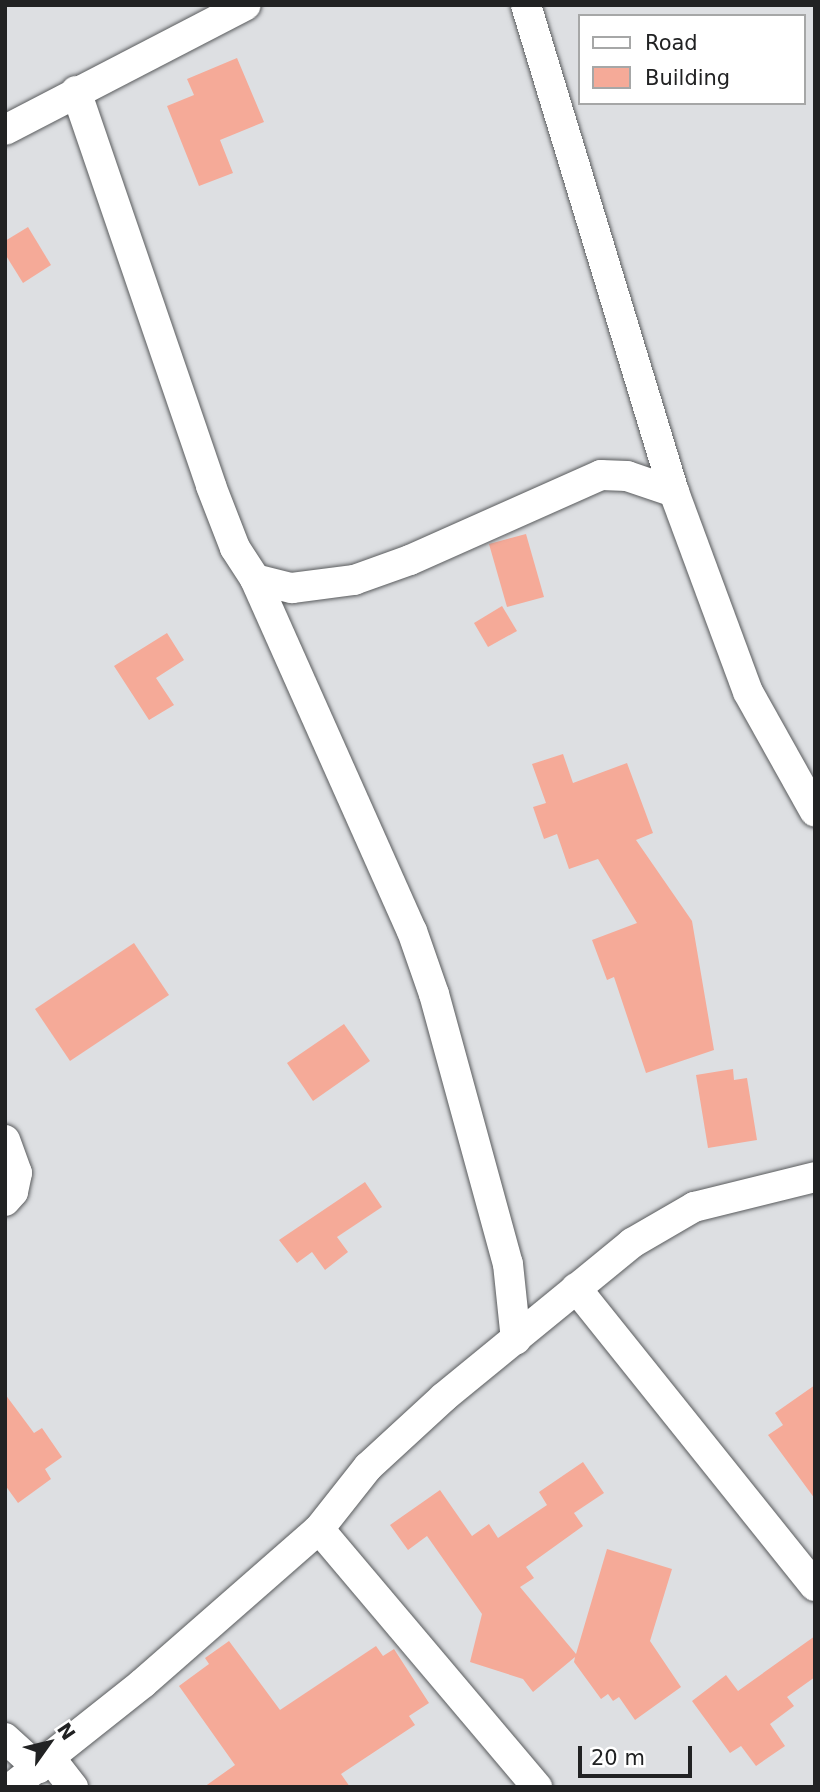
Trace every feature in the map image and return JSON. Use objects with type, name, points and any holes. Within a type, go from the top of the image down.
[{"type":"street","points":[[5,130],[246,5]]},
{"type":"street","points":[[526,5],[674,492],[748,692],[815,812]]},
{"type":"street","points":[[76,91],[235,548],[255,579],[412,931],[434,994],[508,1264],[516,1340]]},
{"type":"street","points":[[255,579],[292,588],[354,580],[410,560],[601,475],[627,476],[674,492]]},
{"type":"street","points":[[5,1140],[17,1173],[13,1192],[5,1201]]},
{"type":"street","points":[[12,1787],[44,1764],[318,1529],[368,1466],[632,1243],[694,1207],[815,1177]]},
{"type":"street","points":[[576,1288],[815,1586]]},
{"type":"street","points":[[318,1529],[537,1787]]},
{"type":"street","points":[[5,1738],[73,1787]]},
{"type":"building","points":[[237,58],[264,122],[220,140],[233,173],[199,186],[167,106],[194,95],[187,79]]},
{"type":"building","points":[[28,227],[51,265],[23,283],[5,254],[5,241]]},
{"type":"building","points":[[526,534],[544,597],[507,607],[489,544]]},
{"type":"building","points":[[502,606],[517,631],[488,647],[474,623]]},
{"type":"building","points":[[167,633],[184,660],[156,678],[174,705],[149,720],[114,666]]},
{"type":"building","points":[[563,754],[573,783],[627,763],[653,833],[636,840],[692,921],[714,1050],[646,1073],[614,977],[607,980],[592,940],[637,923],[598,859],[569,869],[557,834],[544,839],[533,807],[546,803],[532,764]]},
{"type":"building","points":[[134,943],[169,995],[70,1061],[35,1009]]},
{"type":"building","points":[[344,1024],[370,1061],[313,1101],[287,1063]]},
{"type":"building","points":[[733,1069],[734,1080],[747,1078],[757,1140],[708,1148],[696,1075]]},
{"type":"building","points":[[365,1182],[382,1207],[337,1237],[348,1252],[325,1270],[312,1252],[297,1263],[279,1240]]},
{"type":"building","points":[[815,1385],[815,1499],[768,1435],[783,1425],[775,1413]]},
{"type":"building","points":[[5,1394],[34,1433],[42,1428],[62,1457],[45,1469],[51,1479],[18,1503],[5,1485]]},
{"type":"building","points":[[583,1462],[604,1493],[574,1513],[583,1526],[526,1567],[534,1578],[520,1587],[576,1654],[607,1549],[672,1569],[650,1641],[681,1687],[635,1720],[619,1697],[613,1701],[608,1694],[601,1699],[574,1662],[575,1657],[533,1692],[523,1679],[470,1662],[482,1614],[427,1536],[408,1550],[390,1525],[440,1490],[472,1536],[489,1524],[498,1538],[547,1505],[539,1492]]},
{"type":"building","points":[[815,1636],[815,1677],[787,1697],[794,1706],[770,1724],[785,1746],[756,1766],[741,1746],[730,1753],[692,1701],[726,1675],[738,1691]]},
{"type":"building","points":[[229,1641],[280,1710],[376,1646],[383,1656],[394,1649],[429,1703],[409,1716],[415,1725],[341,1774],[350,1787],[204,1787],[235,1765],[179,1686],[209,1664],[205,1658]]}]
